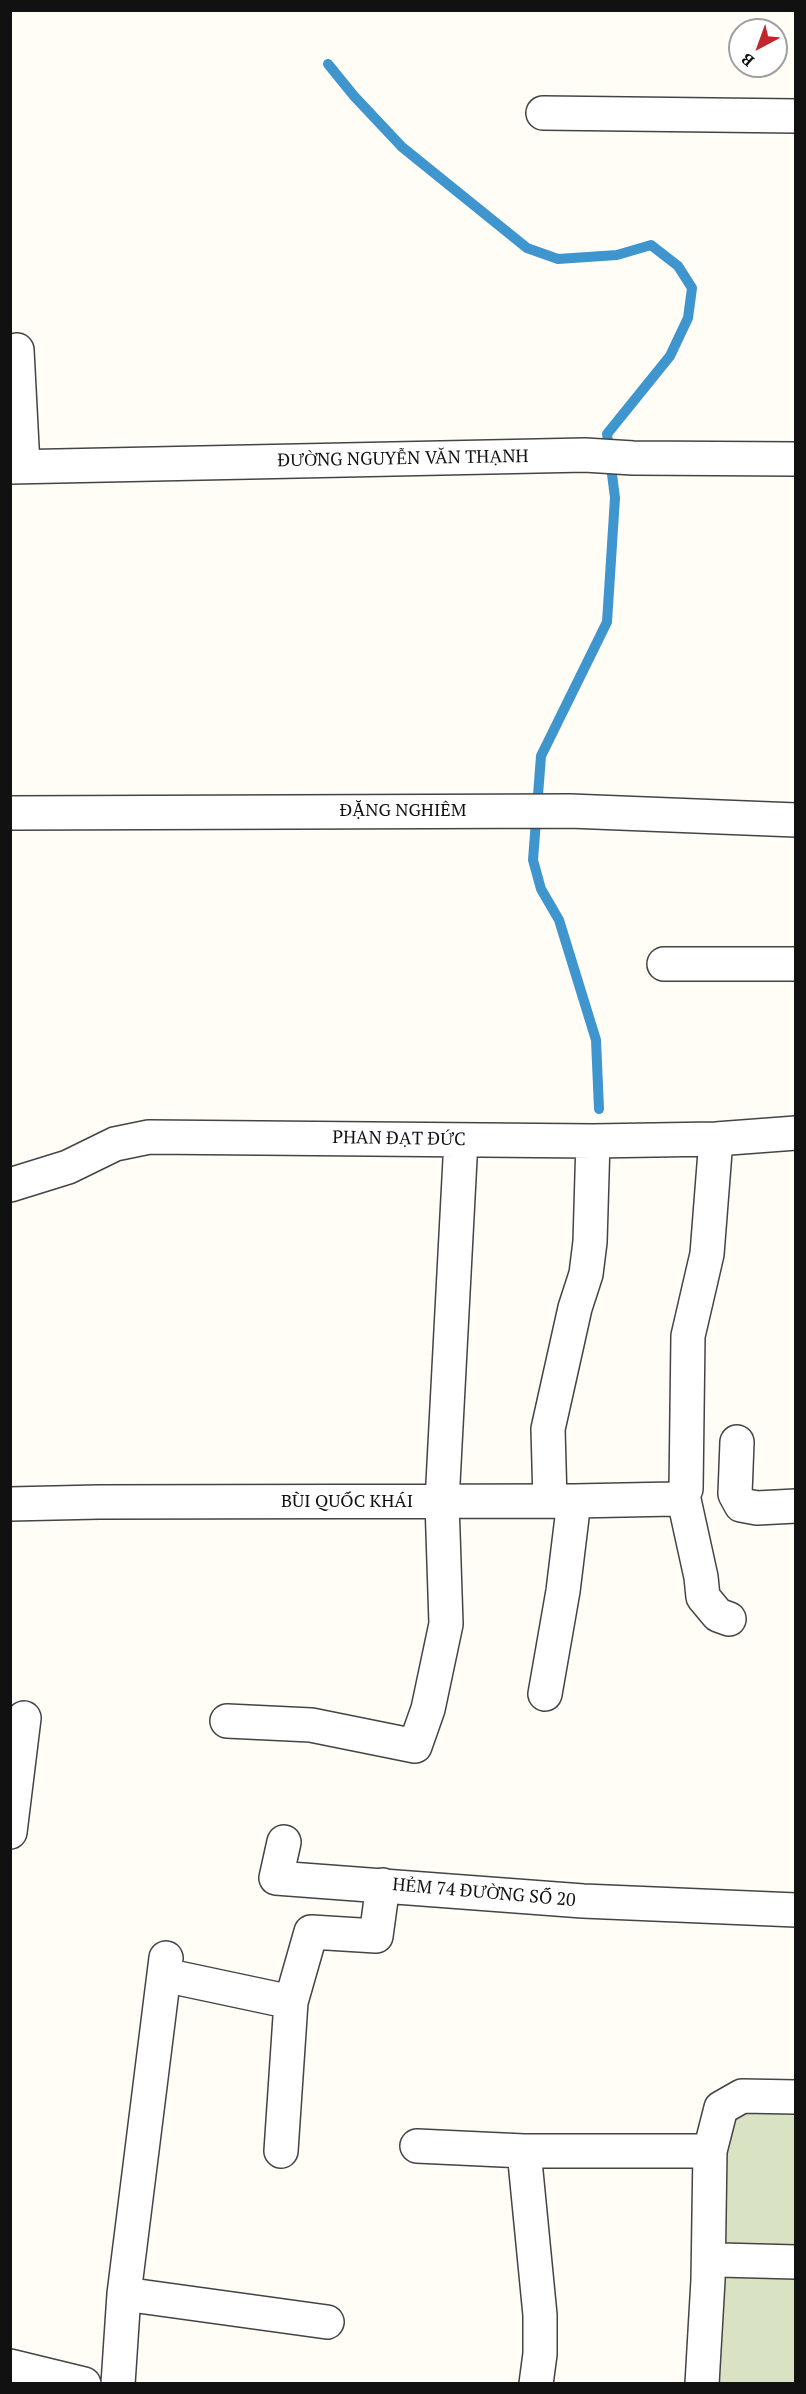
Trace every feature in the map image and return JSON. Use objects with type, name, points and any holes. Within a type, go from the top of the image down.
[{"type":"street","points":[[543,113],[795,116]]},
{"type":"street","points":[[17,350],[17,466]]},
{"type":"street","name":"ĐƯỜNG NGUYỄN VĂN THẠNH","points":[[17,466],[585,455],[633,458],[795,459]]},
{"type":"street","name":"ĐẶNG NGHIÊM","points":[[10,813],[570,811],[795,820]]},
{"type":"street","points":[[664,964],[795,964]]},
{"type":"street","name":"PHAN ĐẠT ĐỨC","points":[[10,1185],[68,1167],[115,1144],[149,1137],[590,1141],[716,1139],[795,1133]]},
{"type":"street","points":[[716,1139],[707,1254],[688,1336],[686,1489],[682,1496],[701,1577],[703,1597],[718,1615],[729,1619]]},
{"type":"street","points":[[227,1721],[311,1725],[415,1746],[428,1708],[446,1624],[442,1502],[461,1140]]},
{"type":"street","points":[[545,1694],[563,1591],[562,1501],[548,1429],[575,1308],[586,1274],[590,1242],[590,1141]]},
{"type":"street","points":[[737,1442],[735,1494],[741,1505],[757,1508],[795,1506]]},
{"type":"street","name":"BÙI QUỐC KHÁI","points":[[10,1504],[562,1501],[674,1499],[682,1496]]},
{"type":"street","points":[[10,1832],[24,1718]]},
{"type":"street","points":[[284,1842],[276,1878],[383,1885]]},
{"type":"street","name":"HẺM 74 ĐƯỜNG SỐ 20","points":[[291,2002],[311,1932],[376,1936],[383,1885],[583,1901],[795,1910]]},
{"type":"street","points":[[118,2384],[124,2294],[165,1966],[291,2002],[281,2151]]},
{"type":"street","points":[[702,2384],[708,2280],[710,2151],[721,2108],[742,2096],[795,2097]]},
{"type":"street","points":[[417,2146],[524,2151],[710,2151]]},
{"type":"street","points":[[524,2151],[540,2315],[536,2384]]},
{"type":"street","points":[[720,2260],[795,2262]]},
{"type":"street","points":[[124,2294],[327,2322]]},
{"type":"street","points":[[10,2366],[84,2384]]},
{"type":"green space","points":[[795,2100],[795,2383],[689,2384],[726,2104]]},
{"type":"waterway","points":[[328,64],[354,96],[402,147],[527,248],[558,259],[617,255],[651,245],[678,266],[692,288],[688,318],[670,356],[607,434],[615,498],[607,622],[541,756],[533,860],[541,889],[559,920],[596,1040],[599,1109]]}]
